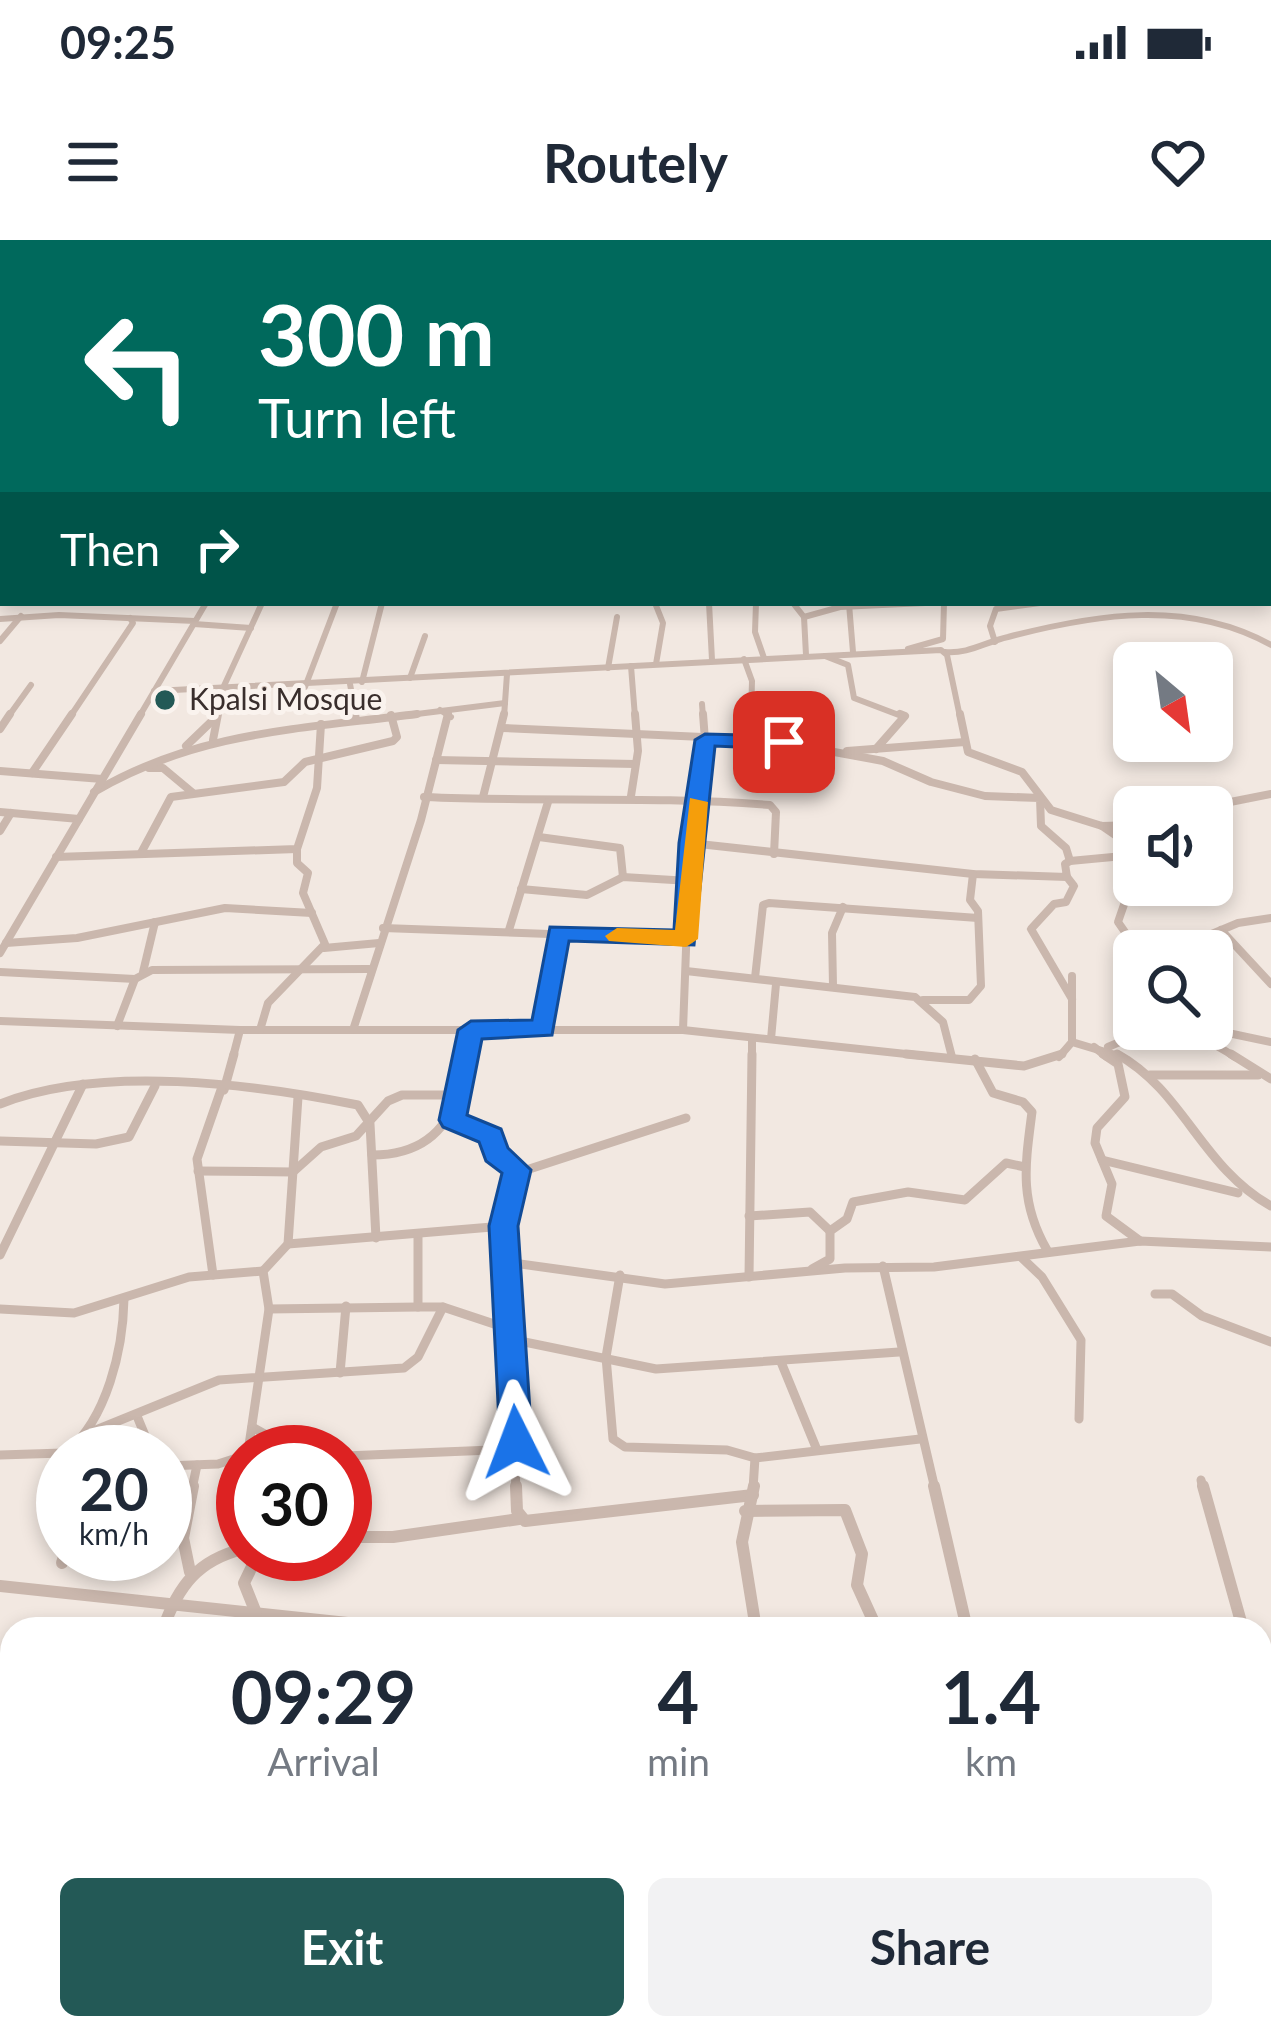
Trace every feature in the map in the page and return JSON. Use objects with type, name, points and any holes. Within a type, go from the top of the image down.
[{"type":"street","points":[[3,948],[204,606]]},
{"type":"street","points":[[213,740],[212,721],[223,688],[261,606]]},
{"type":"street","points":[[304,687],[336,606]]},
{"type":"street","points":[[362,682],[381,606]]},
{"type":"street","points":[[656,606],[662,623],[656,664]]},
{"type":"street","points":[[709,606],[712,661]]},
{"type":"street","points":[[756,606],[754,632],[764,658]]},
{"type":"street","points":[[796,606],[805,617],[806,655]]},
{"type":"street","points":[[805,617],[849,606],[853,652]]},
{"type":"street","points":[[908,649],[943,639],[944,606]]},
{"type":"street","points":[[995,642],[990,626],[996,609],[1018,606]]},
{"type":"street","points":[[1163,614],[1171,606]]},
{"type":"street","points":[[154,691],[304,687],[908,649],[975,653],[995,642],[1163,614],[1242,626],[1271,645]]},
{"type":"street","points":[[0,621],[21,616],[250,628]]},
{"type":"street","points":[[0,641],[21,616]]},
{"type":"street","points":[[608,668],[617,617]]},
{"type":"street","points":[[32,773],[135,620]]},
{"type":"street","points":[[0,621],[14,624]]},
{"type":"street","points":[[410,678],[425,636]]},
{"type":"street","points":[[945,652],[968,752],[1022,772],[1051,810],[1113,826]]},
{"type":"street","points":[[820,654],[848,665],[854,698],[905,716],[876,748]]},
{"type":"street","points":[[744,659],[752,681],[751,741]]},
{"type":"street","points":[[631,666],[638,730],[632,796]]},
{"type":"street","points":[[483,797],[502,728],[507,674]]},
{"type":"street","points":[[350,684],[356,720]]},
{"type":"street","points":[[0,730],[31,685]]},
{"type":"street","points":[[94,792],[213,740],[505,703]]},
{"type":"street","points":[[683,1030],[690,843],[705,740],[701,704]]},
{"type":"street","points":[[353,1030],[452,716],[440,710]]},
{"type":"street","points":[[141,853],[171,796],[284,782],[304,762],[393,741],[398,737],[391,716]]},
{"type":"street","points":[[182,750],[212,721]]},
{"type":"street","points":[[321,724],[323,783],[311,799],[311,819],[297,863],[308,868],[303,893],[324,948]]},
{"type":"street","points":[[502,728],[638,730],[842,751],[985,796],[1040,798]]},
{"type":"street","points":[[842,751],[965,742]]},
{"type":"street","points":[[436,760],[635,764]]},
{"type":"street","points":[[143,768],[164,768],[193,793]]},
{"type":"street","points":[[0,771],[102,779]]},
{"type":"street","points":[[1233,801],[1271,794]]},
{"type":"street","points":[[424,797],[548,802],[632,796],[774,806],[775,854]]},
{"type":"street","points":[[1040,798],[1041,826],[1066,848],[1070,861]]},
{"type":"street","points":[[509,930],[548,802]]},
{"type":"street","points":[[0,831],[5,813],[79,819]]},
{"type":"street","points":[[1102,826],[1113,835]]},
{"type":"street","points":[[539,837],[620,848],[622,877]]},
{"type":"street","points":[[690,843],[973,874],[1067,877]]},
{"type":"street","points":[[56,857],[298,849]]},
{"type":"street","points":[[1072,999],[1031,929],[1054,904],[1066,902],[1074,886],[1065,864],[1113,854]]},
{"type":"street","points":[[686,971],[923,1000],[976,997],[981,986],[978,918],[970,900],[973,874]]},
{"type":"street","points":[[521,890],[580,897],[613,886],[622,877],[690,881]]},
{"type":"street","points":[[755,978],[764,905],[978,918]]},
{"type":"street","points":[[833,986],[832,933],[843,907]]},
{"type":"street","points":[[3,948],[225,908],[312,913]]},
{"type":"street","points":[[1221,930],[1271,918]]},
{"type":"street","points":[[117,1026],[155,922]]},
{"type":"street","points":[[383,928],[686,939]]},
{"type":"street","points":[[543,1028],[558,933]]},
{"type":"street","points":[[260,1030],[268,1003],[324,948],[379,943]]},
{"type":"street","points":[[1233,943],[1271,984]]},
{"type":"street","points":[[0,972],[139,975],[234,968],[369,969]]},
{"type":"street","points":[[1072,976],[1072,1042]]},
{"type":"street","points":[[771,1040],[776,984]]},
{"type":"street","points":[[923,1000],[943,1022],[952,1057]]},
{"type":"street","points":[[0,1021],[240,1030],[683,1030],[1045,1064],[1072,1042],[1108,1046],[1135,1059],[1150,1075],[1243,1195]]},
{"type":"street","points":[[213,1275],[197,1151],[214,1120],[240,1030]]},
{"type":"street","points":[[372,1156],[420,1146],[452,1120],[471,1030]]},
{"type":"street","points":[[1233,1034],[1271,1042]]},
{"type":"street","points":[[749,1277],[752,1039]]},
{"type":"street","points":[[1108,1046],[1113,1043]]},
{"type":"street","points":[[1090,1044],[1118,1064],[1125,1097],[1097,1128],[1095,1143],[1112,1184],[1106,1216],[1140,1241]]},
{"type":"street","points":[[1222,1050],[1258,1076]]},
{"type":"street","points":[[975,1059],[993,1093],[1023,1102],[1032,1112],[1025,1167],[1030,1224],[1047,1250]]},
{"type":"street","points":[[1150,1075],[1271,1079]]},
{"type":"street","points":[[0,1255],[49,1145],[83,1084]]},
{"type":"street","points":[[0,1104],[39,1087],[83,1084],[222,1090],[358,1105],[365,1109],[370,1124],[376,1238]]},
{"type":"street","points":[[0,1141],[49,1145],[129,1137],[155,1086]]},
{"type":"street","points":[[198,1172],[292,1172],[321,1147],[351,1139],[388,1101],[401,1095],[458,1094]]},
{"type":"street","points":[[0,1309],[74,1313],[189,1277],[263,1271],[289,1244],[298,1097]]},
{"type":"street","points":[[517,1170],[686,1118]]},
{"type":"street","points":[[452,1120],[491,1136],[496,1154],[517,1170]]},
{"type":"street","points":[[1102,1160],[1162,1175],[1205,1178],[1271,1207]]},
{"type":"street","points":[[830,1231],[847,1220],[853,1202],[908,1192],[964,1200],[1006,1163],[1025,1167]]},
{"type":"street","points":[[517,1170],[504,1226],[519,1519]]},
{"type":"street","points":[[749,1216],[810,1212],[830,1231],[830,1258],[806,1272]]},
{"type":"street","points":[[289,1244],[504,1226]]},
{"type":"street","points":[[418,1234],[418,1306]]},
{"type":"street","points":[[506,1262],[665,1284],[883,1266],[934,1267],[1140,1241],[1271,1247]]},
{"type":"street","points":[[1019,1256],[1042,1277],[1081,1340],[1083,1377],[1076,1389],[1079,1419]]},
{"type":"street","points":[[883,1266],[899,1352],[964,1617]]},
{"type":"street","points":[[252,1425],[268,1309],[263,1271]]},
{"type":"street","points":[[620,1275],[606,1357],[613,1439],[642,1451],[727,1450],[755,1458],[920,1439]]},
{"type":"street","points":[[1155,1294],[1172,1294],[1202,1316],[1271,1342]]},
{"type":"street","points":[[93,1425],[125,1319],[124,1299]]},
{"type":"street","points":[[340,1373],[346,1306]]},
{"type":"street","points":[[111,1425],[136,1416],[176,1388],[261,1377],[340,1373],[366,1377],[406,1367],[419,1356],[443,1306]]},
{"type":"street","points":[[268,1309],[443,1306],[510,1334],[656,1369],[899,1352]]},
{"type":"street","points":[[782,1362],[817,1450]]},
{"type":"street","points":[[136,1416],[140,1425]]},
{"type":"street","points":[[372,1455],[517,1449]]},
{"type":"street","points":[[0,1455],[36,1453]]},
{"type":"street","points":[[754,1617],[744,1553],[745,1511],[753,1495],[755,1458]]},
{"type":"street","points":[[192,1465],[216,1461]]},
{"type":"street","points":[[192,1491],[197,1465]]},
{"type":"street","points":[[1201,1480],[1240,1617]]},
{"type":"street","points":[[372,1536],[753,1495]]},
{"type":"street","points":[[745,1511],[845,1510],[862,1554],[857,1585],[872,1617]]},
{"type":"street","points":[[167,1617],[185,1581]]},
{"type":"street","points":[[245,1581],[256,1613]]},
{"type":"street","points":[[0,1601],[3,1586],[293,1617]]},
{"type":"slow traffic","points":[[617,936],[686,939],[690,843],[698,802]]},
{"type":"place","name":"Kpalsi Mosque","points":[[165,700]]},
{"type":"route","points":[[516,1442],[504,1226],[509,1187],[517,1170],[496,1154],[491,1136],[452,1120],[467,1067],[471,1030],[543,1028],[558,933],[686,939],[690,843],[705,740],[784,742]]}]
